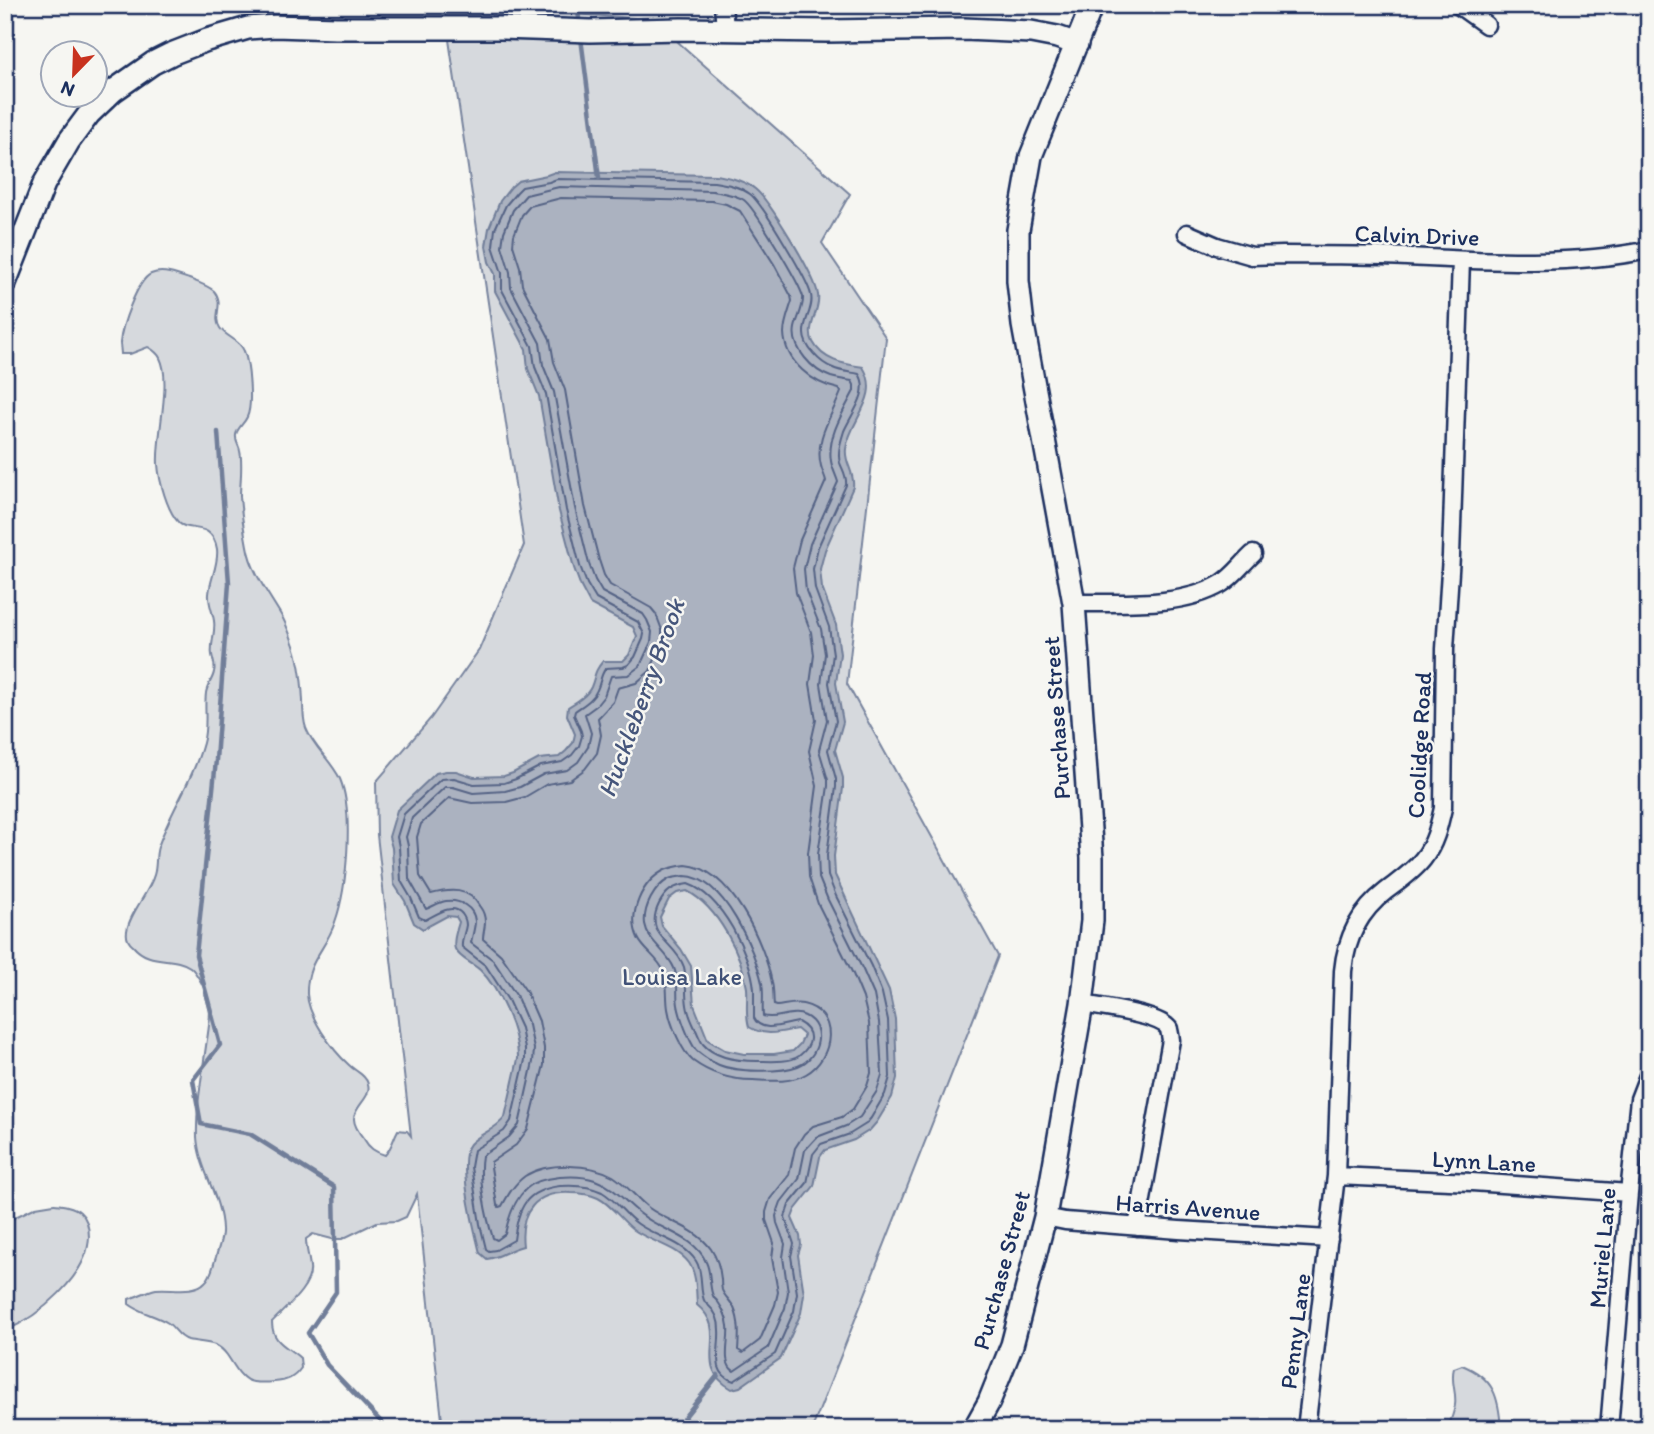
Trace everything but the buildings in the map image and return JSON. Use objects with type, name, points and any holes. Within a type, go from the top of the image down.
[{"type":"main road","name":"Purchase Street","points":[[974,1429],[989,1402],[1012,1345],[1045,1217],[1082,1004],[1092,921],[1092,858],[1074,603],[1023,325],[1018,281],[1018,230],[1031,156],[1093,5]]},
{"type":"main road","points":[[5,284],[44,184],[69,141],[89,114],[113,91],[153,63],[207,40],[248,28],[275,26],[826,31],[950,29],[1031,32],[1077,44]]},
{"type":"street","points":[[723,5],[725,29]]},
{"type":"street","points":[[1458,5],[1486,25]]},
{"type":"street","name":"Calvin Drive","points":[[1187,233],[1217,246],[1252,256],[1574,260],[1649,250]]},
{"type":"street","name":"Coolidge Road","points":[[1329,1239],[1336,1176],[1346,946],[1355,926],[1368,908],[1423,859],[1437,832],[1443,808],[1445,649],[1451,556],[1461,260]]},
{"type":"street","points":[[1074,603],[1167,601],[1200,594],[1223,583],[1253,554]]},
{"type":"street","points":[[1082,1004],[1161,1022],[1169,1030],[1171,1040],[1137,1227]]},
{"type":"street","name":"Muriel Lane","points":[[1609,1429],[1639,1099],[1649,1073]]},
{"type":"street","name":"Lynn Lane","points":[[1336,1176],[1629,1193]]},
{"type":"street","name":"Harris Avenue","points":[[1045,1217],[1137,1227],[1329,1239]]},
{"type":"street","name":"Penny Lane","points":[[1306,1429],[1329,1239]]},
{"type":"green space","name":"Louisa Lake","points":[[444,6],[652,19],[850,194],[822,243],[886,338],[847,684],[998,956],[812,1429],[443,1429],[417,1194],[406,1217],[397,1221],[377,1222],[342,1239],[313,1234],[306,1239],[310,1267],[307,1282],[297,1297],[272,1322],[277,1339],[300,1358],[301,1368],[286,1380],[264,1383],[245,1379],[219,1347],[185,1339],[168,1323],[129,1304],[129,1299],[156,1289],[188,1289],[200,1286],[211,1274],[222,1236],[221,1217],[197,1137],[198,1103],[210,1018],[208,997],[190,967],[176,961],[147,956],[130,943],[127,933],[131,918],[155,872],[158,847],[203,743],[206,693],[215,670],[212,651],[214,625],[209,597],[217,549],[210,534],[179,523],[164,495],[158,464],[164,394],[160,358],[148,347],[130,354],[121,354],[121,336],[140,285],[151,274],[165,272],[214,291],[218,301],[217,319],[220,328],[239,344],[246,357],[249,411],[236,437],[241,456],[240,496],[249,555],[256,573],[284,621],[295,648],[306,728],[340,779],[347,811],[343,890],[331,932],[310,973],[308,1003],[329,1042],[342,1059],[367,1081],[368,1094],[355,1114],[354,1122],[368,1145],[385,1155],[398,1130],[407,1131],[411,1136],[377,835],[376,782],[431,718],[479,650],[524,545]]},
{"type":"green space","points":[[54,1204],[74,1208],[84,1217],[89,1234],[86,1252],[71,1280],[59,1293],[32,1316],[5,1331],[5,1222],[36,1207]]},
{"type":"green space","points":[[1462,1365],[1481,1376],[1493,1390],[1499,1407],[1501,1429],[1448,1429],[1455,1405],[1454,1368]]},
{"type":"water","name":"Louisa Lake","points":[[555,172],[715,175],[736,179],[751,186],[762,196],[781,223],[815,286],[818,301],[811,330],[813,342],[822,354],[828,357],[841,363],[863,367],[868,378],[867,398],[846,449],[853,487],[825,550],[820,569],[822,588],[836,625],[840,654],[836,683],[843,722],[835,750],[843,788],[834,856],[835,875],[889,990],[895,1019],[897,1078],[892,1097],[870,1130],[854,1140],[825,1150],[820,1157],[814,1186],[792,1218],[801,1245],[798,1255],[804,1294],[801,1313],[781,1358],[740,1387],[732,1389],[720,1380],[713,1370],[711,1327],[707,1316],[697,1305],[695,1278],[689,1263],[677,1252],[634,1230],[598,1198],[559,1193],[539,1200],[527,1214],[522,1234],[523,1246],[487,1259],[480,1253],[468,1197],[466,1152],[474,1140],[505,1117],[518,1059],[515,1037],[494,988],[480,970],[455,949],[454,939],[459,922],[456,917],[447,916],[423,929],[414,923],[394,884],[389,837],[397,810],[436,773],[456,771],[474,777],[504,776],[539,759],[559,757],[573,743],[575,734],[567,715],[568,707],[589,690],[603,661],[623,661],[629,655],[637,636],[633,627],[590,604],[581,587],[559,511],[539,396],[528,369],[526,349],[495,291],[495,274],[489,262],[486,246],[489,228],[500,201],[518,181]],"holes":[[[687,891],[698,898],[727,933],[740,961],[747,988],[749,1027],[767,1033],[797,1029],[804,1035],[793,1051],[744,1054],[725,1050],[708,1040],[694,1005],[691,966],[662,926],[660,917],[669,899],[677,893]]]},
{"type":"waterway","name":"Huckleberry Brook","points":[[577,5],[580,25]]},
{"type":"waterway","name":"Huckleberry Brook","points":[[581,38],[599,178]]},
{"type":"waterway","points":[[218,432],[229,583],[216,760],[196,955],[220,1045],[193,1080],[201,1124],[250,1134],[334,1187],[336,1292],[308,1333],[327,1365],[388,1429]]},
{"type":"waterway","name":"Huckleberry Brook","points":[[675,1429],[718,1375]]}]
